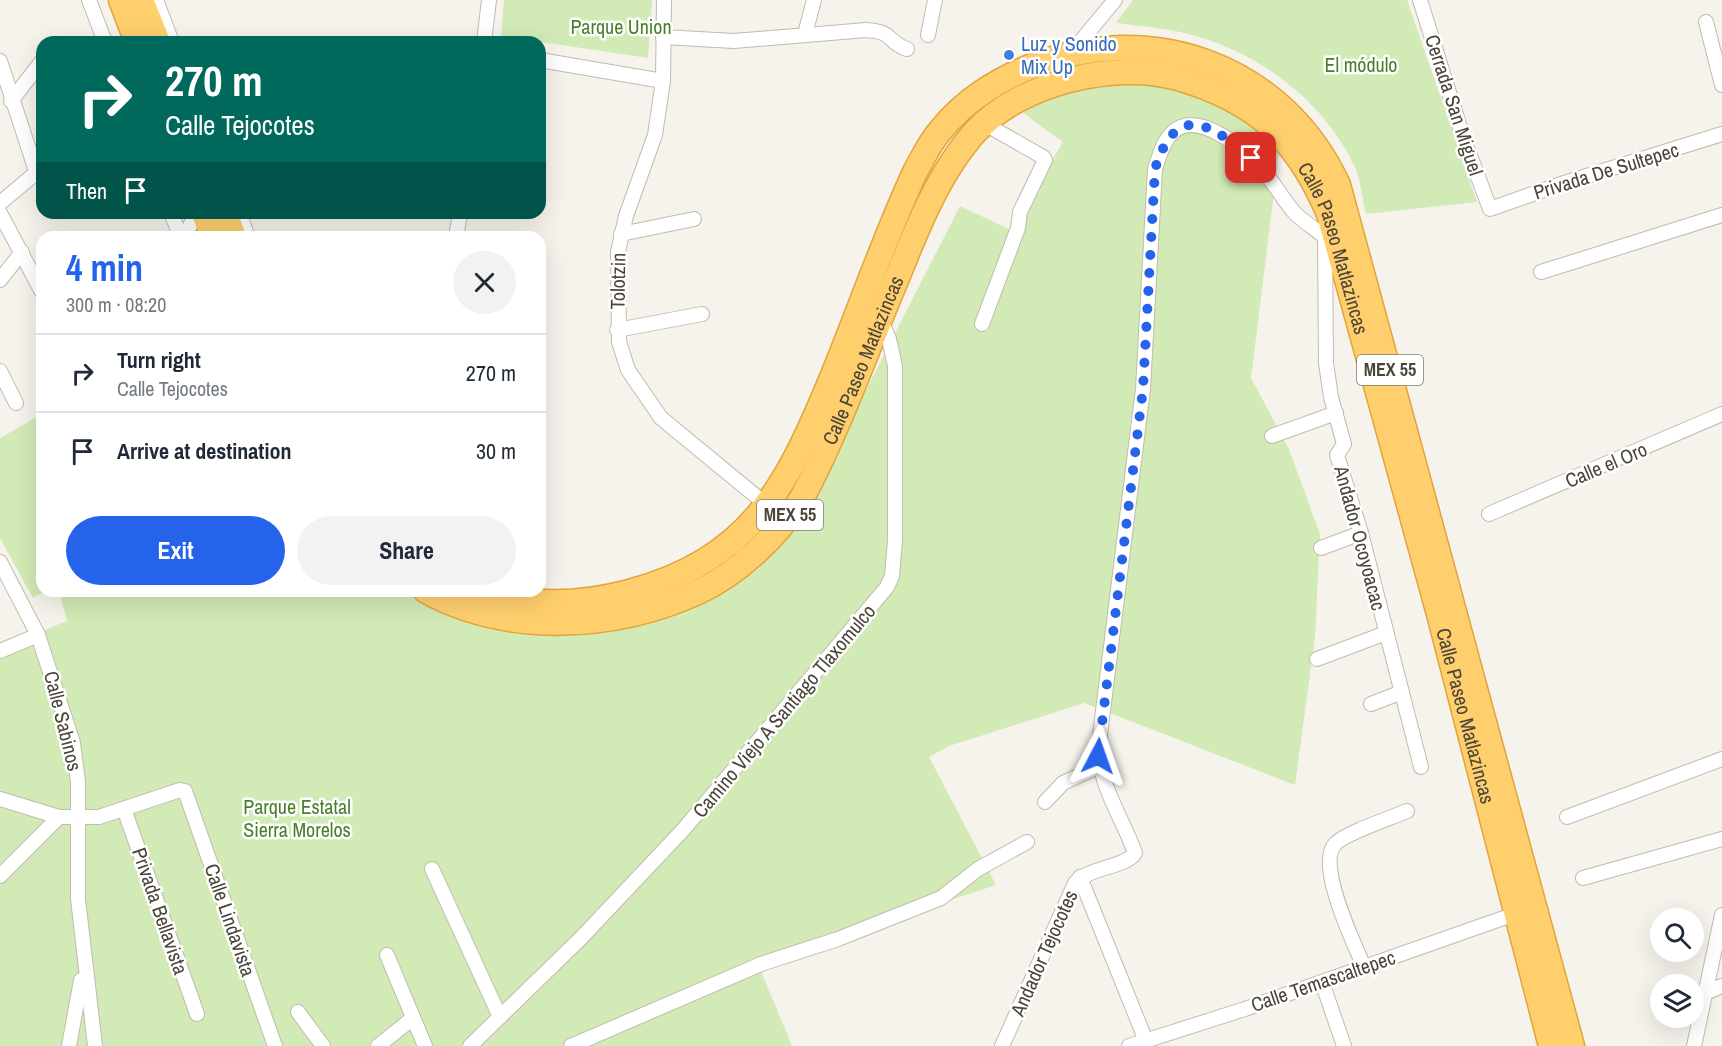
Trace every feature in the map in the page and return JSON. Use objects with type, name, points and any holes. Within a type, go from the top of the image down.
[{"type":"highway","points":[[121,0],[135,36]]},
{"type":"highway","points":[[141,0],[156,36]]},
{"type":"highway","name":"Calle Paseo Matlazincas","points":[[502,597],[551,603],[598,599],[651,586],[691,568],[722,549],[768,506],[793,468],[805,443],[866,297],[906,192],[939,132],[962,107],[985,89],[1022,70],[1071,53],[1106,48],[1155,49],[1221,66],[1253,84],[1278,103],[1303,129],[1332,171],[1351,226],[1572,1046]]},
{"type":"highway","name":"Calle Paseo Matlazincas","points":[[438,597],[453,604],[510,620],[550,622],[634,614],[699,591],[716,582],[748,558],[782,525],[802,498],[908,252],[943,179],[961,150],[985,124],[1027,97],[1076,79],[1100,74],[1148,73],[1195,83],[1215,90],[1254,112],[1292,146],[1311,174],[1382,412],[1438,614],[1551,1046]]},
{"type":"street","points":[[89,0],[103,36]]},
{"type":"street","points":[[156,0],[170,36]]},
{"type":"street","points":[[485,36],[489,0]]},
{"type":"street","name":"Tolotzin","points":[[664,0],[663,81],[655,135],[621,234],[617,270],[617,330],[628,370],[661,418],[768,506]]},
{"type":"street","points":[[806,34],[814,0]]},
{"type":"street","points":[[928,35],[935,0]]},
{"type":"street","points":[[1071,53],[1115,0]]},
{"type":"street","name":"Cerrada San Miguel","points":[[1420,0],[1462,134],[1490,209]]},
{"type":"street","points":[[1706,22],[1722,85]]},
{"type":"street","points":[[663,37],[734,42],[806,34],[883,32],[899,46],[907,49]]},
{"type":"street","points":[[0,61],[11,101],[36,163]]},
{"type":"street","points":[[546,61],[663,81]]},
{"type":"street","points":[[11,101],[36,69]]},
{"type":"street","points":[[982,324],[1018,228],[1020,212],[1045,160],[1044,157],[985,124]]},
{"type":"street","points":[[1045,802],[1063,783],[1100,766],[1101,720],[1143,389],[1155,177],[1167,139],[1178,128],[1187,124],[1200,126],[1221,136],[1251,158],[1291,209],[1330,235]]},
{"type":"street","name":"Privada De Sultepec","points":[[1490,209],[1558,185],[1722,134]]},
{"type":"street","points":[[0,203],[36,173]]},
{"type":"street","points":[[0,213],[36,280]]},
{"type":"street","points":[[1541,272],[1722,215]]},
{"type":"street","points":[[621,234],[694,219]]},
{"type":"street","name":"Andador Ocoyoacac","points":[[1330,235],[1325,340],[1328,381],[1344,444],[1337,455],[1361,533],[1421,767]]},
{"type":"street","points":[[0,280],[22,252]]},
{"type":"street","name":"Camino Viejo A Santiago Tlaxomulco","points":[[470,1046],[597,922],[684,830],[887,587],[892,576],[895,540],[895,366],[889,339],[880,318],[866,297]]},
{"type":"street","points":[[617,330],[702,314]]},
{"type":"street","points":[[0,371],[16,403]]},
{"type":"street","points":[[1272,436],[1336,413]]},
{"type":"street","name":"Calle el Oro","points":[[1489,514],[1722,414]]},
{"type":"street","points":[[1321,548],[1361,533]]},
{"type":"street","name":"Calle Sabinos","points":[[0,562],[38,635],[73,743],[79,818],[77,871],[84,963]]},
{"type":"street","points":[[1317,659],[1386,633]]},
{"type":"street","points":[[0,651],[38,635]]},
{"type":"street","points":[[1371,704],[1402,692]]},
{"type":"street","points":[[1567,817],[1722,759]]},
{"type":"street","name":"Andador Tejocotes","points":[[1002,1046],[1071,889],[1080,877],[1135,856],[1135,851],[1106,788],[1100,766]]},
{"type":"street","name":"Calle Lindavista","points":[[124,808],[180,790],[187,794],[275,1046]]},
{"type":"street","points":[[0,799],[59,817],[99,817],[124,808]]},
{"type":"street","name":"Privada Bellavista","points":[[124,808],[197,1014]]},
{"type":"street","points":[[1364,967],[1333,882],[1329,864],[1332,849],[1342,839],[1407,811]]},
{"type":"street","points":[[0,876],[59,817]]},
{"type":"street","points":[[1583,878],[1722,839]]},
{"type":"street","points":[[571,1046],[761,964],[838,939],[940,898],[978,869],[1027,842]]},
{"type":"street","points":[[432,869],[500,1017]]},
{"type":"street","points":[[1080,877],[1146,1041]]},
{"type":"street","name":"Calle Temascaltepec","points":[[1129,1046],[1322,982],[1515,914]]},
{"type":"street","points":[[1704,993],[1722,915]]},
{"type":"street","points":[[387,955],[425,1046]]},
{"type":"street","points":[[69,1046],[84,963]]},
{"type":"street","points":[[84,963],[94,1046]]},
{"type":"street","points":[[1322,982],[1344,1046]]},
{"type":"street","points":[[1704,993],[1722,986]]},
{"type":"street","points":[[298,1012],[323,1046]]},
{"type":"street","points":[[378,1046],[413,1018]]},
{"type":"street","points":[[1694,1046],[1697,1028]]},
{"type":"green space","name":"Parque Union","points":[[504,0],[652,0],[648,58],[546,43],[546,36],[501,36]]},
{"type":"green space","name":"El módulo","points":[[1133,0],[1407,0],[1477,202],[1366,214],[1354,165],[1324,119],[1305,99],[1261,65],[1212,41],[1177,31],[1116,23]]},
{"type":"green space","name":"Parque Estatal Sierra Morelos","points":[[1082,73],[1285,103],[1251,378],[1288,447],[1320,534],[1315,637],[1295,785],[1084,703],[949,746],[929,757],[996,885],[758,964],[792,1046],[0,1046],[0,648],[67,621],[61,597],[470,597],[473,599],[671,605],[793,533],[960,206],[1011,230],[1063,142],[1023,113]]},
{"type":"green space","points":[[36,417],[36,596],[33,598],[0,538],[0,438]]},
{"type":"place","name":"Luz y Sonido Mix Up","points":[[1009,55]]},
{"type":"route","points":[[1098,756],[1102,708],[1118,607],[1143,389],[1155,169],[1167,139],[1172,132],[1187,124],[1200,126],[1221,136],[1251,158]]}]
